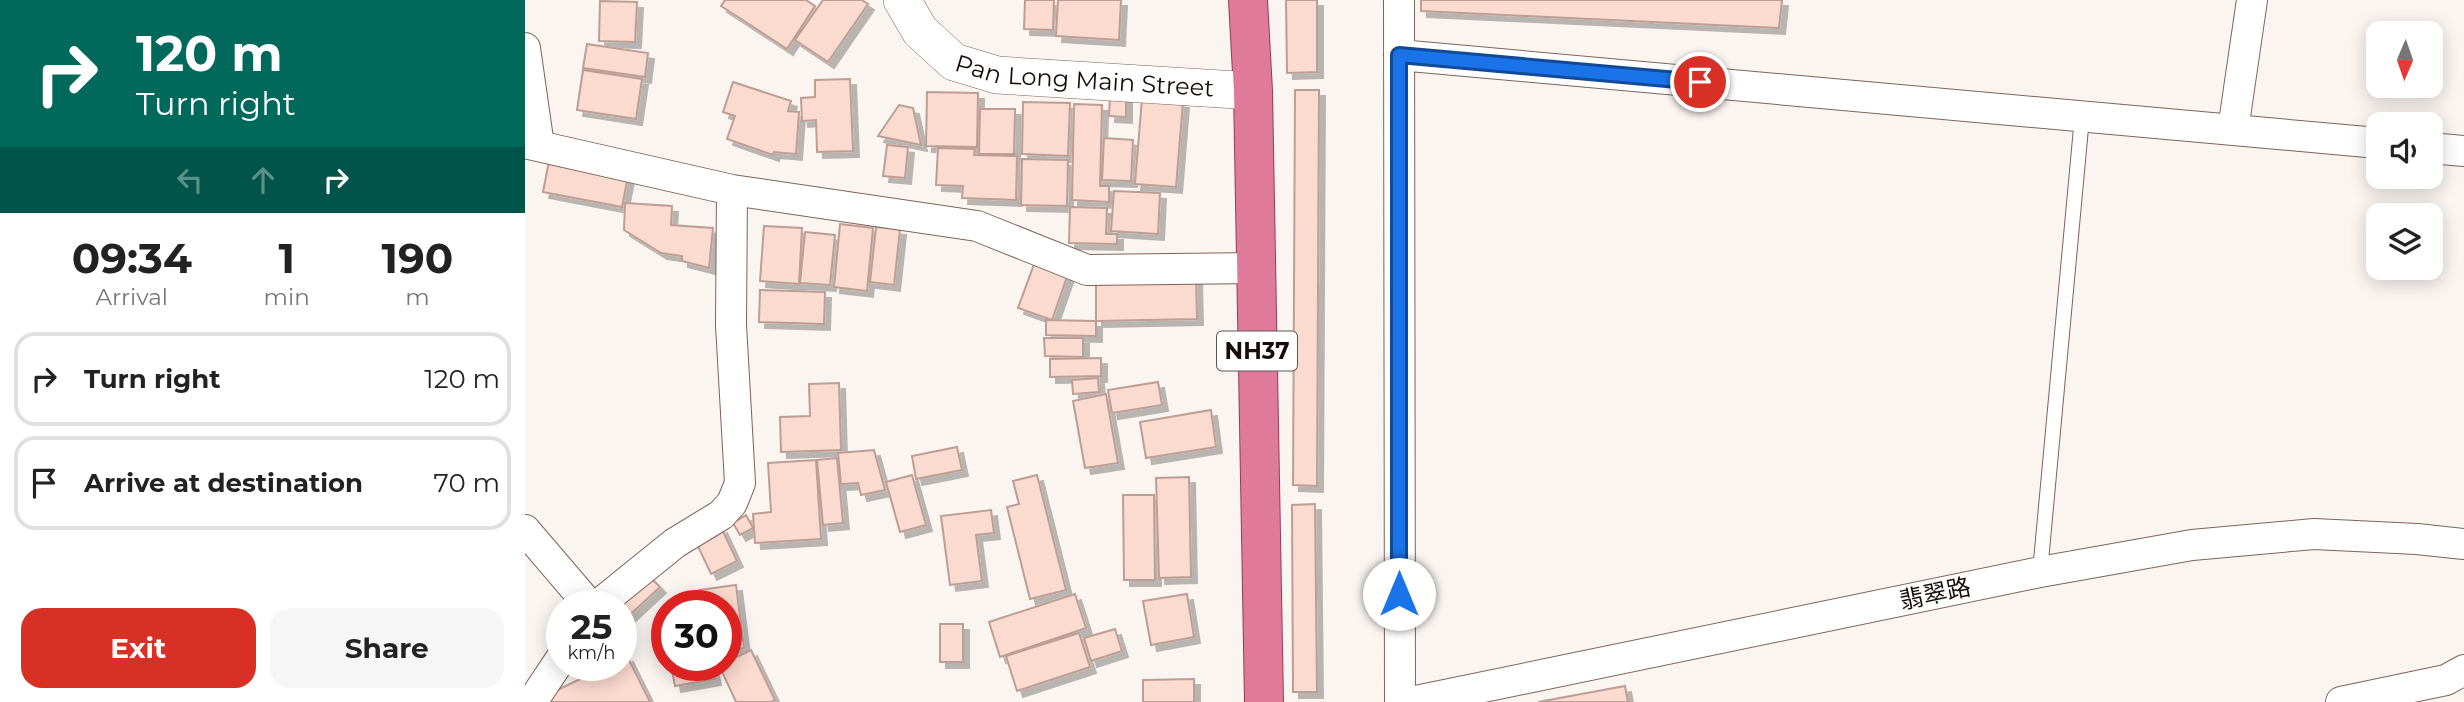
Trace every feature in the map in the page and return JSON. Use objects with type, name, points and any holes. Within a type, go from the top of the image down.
[{"type":"highway","name":"NH37","points":[[1248,0],[1253,91],[1264,702]]},
{"type":"street","name":"Pan Long Main Street","points":[[902,0],[920,31],[954,62],[997,75],[1253,91]]},
{"type":"street","points":[[1399,0],[1399,702]]},
{"type":"street","points":[[2233,130],[2252,0]]},
{"type":"street","points":[[525,48],[532,145],[732,190],[977,226],[1087,270],[1256,268]]},
{"type":"street","points":[[1399,55],[2366,142]]},
{"type":"street","points":[[2443,149],[2464,151]]},
{"type":"street","points":[[617,590],[675,544],[721,515],[732,503],[740,483],[731,325],[732,190]]},
{"type":"street","points":[[525,530],[576,590]]},
{"type":"street","name":"翡翠路","points":[[1411,702],[2041,572],[2192,545],[2314,534],[2464,544]]},
{"type":"street","points":[[2341,702],[2446,680],[2464,670]]},
{"type":"street","points":[[532,702],[546,681]]},
{"type":"lane","points":[[2041,572],[2082,117]]},
{"type":"building","points":[[725,0],[806,0],[815,6],[787,49],[721,6]]},
{"type":"building","points":[[823,0],[862,0],[868,4],[828,62],[795,40]]},
{"type":"building","points":[[1025,0],[1054,0],[1053,30],[1024,29]]},
{"type":"building","points":[[1058,0],[1121,0],[1119,40],[1056,36]]},
{"type":"building","points":[[1286,0],[1317,0],[1317,72],[1287,73]]},
{"type":"building","points":[[1421,0],[1782,0],[1779,28],[1421,11]]},
{"type":"building","points":[[600,1],[637,2],[635,42],[599,41]]},
{"type":"building","points":[[587,44],[648,53],[645,77],[583,68]]},
{"type":"building","points":[[583,70],[642,79],[636,119],[577,110]]},
{"type":"building","points":[[850,79],[853,151],[817,152],[816,120],[802,121],[801,98],[815,97],[815,80]]},
{"type":"building","points":[[733,82],[791,101],[788,111],[799,112],[796,154],[774,152],[773,155],[727,139],[735,116],[723,112]]},
{"type":"building","points":[[1295,90],[1319,90],[1317,486],[1293,485]]},
{"type":"building","points":[[927,92],[978,93],[977,147],[926,146]]},
{"type":"building","points":[[1110,96],[1126,96],[1126,117],[1109,116]]},
{"type":"building","points":[[1142,98],[1183,102],[1176,187],[1135,184]]},
{"type":"building","points":[[1023,102],[1070,103],[1068,156],[1022,154]]},
{"type":"building","points":[[1074,104],[1102,105],[1100,186],[1109,186],[1109,202],[1072,200]]},
{"type":"building","points":[[899,105],[913,108],[921,145],[878,136]]},
{"type":"building","points":[[980,109],[1015,109],[1014,154],[979,154]]},
{"type":"building","points":[[1104,138],[1133,140],[1131,181],[1102,180]]},
{"type":"building","points":[[887,145],[908,147],[905,178],[883,176]]},
{"type":"building","points":[[938,148],[975,149],[974,155],[1017,156],[1016,200],[962,198],[963,186],[936,185]]},
{"type":"building","points":[[1022,159],[1068,160],[1067,206],[1021,205]]},
{"type":"building","points":[[549,161],[628,176],[622,207],[543,192]]},
{"type":"building","points":[[1114,191],[1160,193],[1158,234],[1111,231]]},
{"type":"building","points":[[625,203],[672,206],[671,225],[713,228],[709,268],[682,261],[682,256],[661,253],[624,230]]},
{"type":"building","points":[[1070,207],[1107,208],[1106,234],[1117,234],[1117,244],[1069,243]]},
{"type":"building","points":[[840,224],[873,228],[867,291],[834,287]]},
{"type":"building","points":[[764,226],[802,228],[799,284],[760,281]]},
{"type":"building","points":[[876,227],[900,229],[894,285],[870,282]]},
{"type":"building","points":[[805,232],[835,235],[830,285],[800,283]]},
{"type":"building","points":[[1037,256],[1070,268],[1052,320],[1018,308]]},
{"type":"building","points":[[1196,274],[1197,319],[1096,321],[1096,276]]},
{"type":"building","points":[[760,290],[825,292],[824,324],[759,322]]},
{"type":"building","points":[[1046,320],[1096,321],[1096,336],[1046,335]]},
{"type":"building","points":[[1044,338],[1083,338],[1083,357],[1045,356]]},
{"type":"building","points":[[1101,358],[1101,376],[1050,377],[1050,359]]},
{"type":"building","points":[[1098,378],[1099,392],[1073,394],[1072,380]]},
{"type":"building","points":[[1158,382],[1162,405],[1112,413],[1108,390]]},
{"type":"building","points":[[839,383],[841,450],[781,452],[780,417],[810,416],[809,384]]},
{"type":"building","points":[[1106,394],[1118,463],[1085,468],[1073,401]]},
{"type":"building","points":[[1211,410],[1216,447],[1146,458],[1140,422]]},
{"type":"building","points":[[957,447],[962,470],[916,479],[912,456]]},
{"type":"building","points":[[874,450],[885,490],[861,495],[858,483],[841,484],[838,453]]},
{"type":"building","points":[[837,458],[843,523],[823,525],[817,460]]},
{"type":"building","points":[[816,460],[821,539],[755,543],[753,514],[771,512],[768,463]]},
{"type":"building","points":[[912,475],[926,525],[900,532],[886,482]]},
{"type":"building","points":[[1037,475],[1066,590],[1030,599],[1007,507],[1019,504],[1013,481]]},
{"type":"building","points":[[1189,477],[1191,577],[1159,578],[1156,478]]},
{"type":"building","points":[[1123,495],[1154,495],[1155,580],[1124,580]]},
{"type":"building","points":[[1315,504],[1317,692],[1293,692],[1292,505]]},
{"type":"building","points":[[991,510],[994,533],[976,535],[982,581],[950,585],[941,516]]},
{"type":"building","points":[[746,515],[753,528],[740,535],[733,523]]},
{"type":"building","points":[[721,527],[737,561],[711,574],[695,540]]},
{"type":"building","points":[[645,572],[660,587],[651,590],[651,595],[637,608],[637,590],[632,590]]},
{"type":"building","points":[[736,585],[737,590],[699,590]]},
{"type":"building","points":[[1075,594],[1086,628],[1000,657],[989,622]]},
{"type":"building","points":[[1187,594],[1194,637],[1151,645],[1143,601]]},
{"type":"building","points":[[940,624],[963,624],[963,662],[940,662]]},
{"type":"building","points":[[1115,629],[1122,651],[1091,661],[1084,638]]},
{"type":"building","points":[[1079,633],[1090,667],[1017,691],[1006,656]]},
{"type":"building","points":[[751,650],[775,700],[736,702],[726,681],[742,681],[742,654]]},
{"type":"building","points":[[637,676],[650,702],[548,702],[545,696],[576,681],[637,681]]},
{"type":"building","points":[[1194,679],[1194,702],[1143,702],[1143,680]]},
{"type":"building","points":[[674,681],[704,681],[675,686]]},
{"type":"building","points":[[1625,686],[1628,702],[1538,702]]},
{"type":"route","points":[[1399,594],[1399,55],[1700,82]]}]
